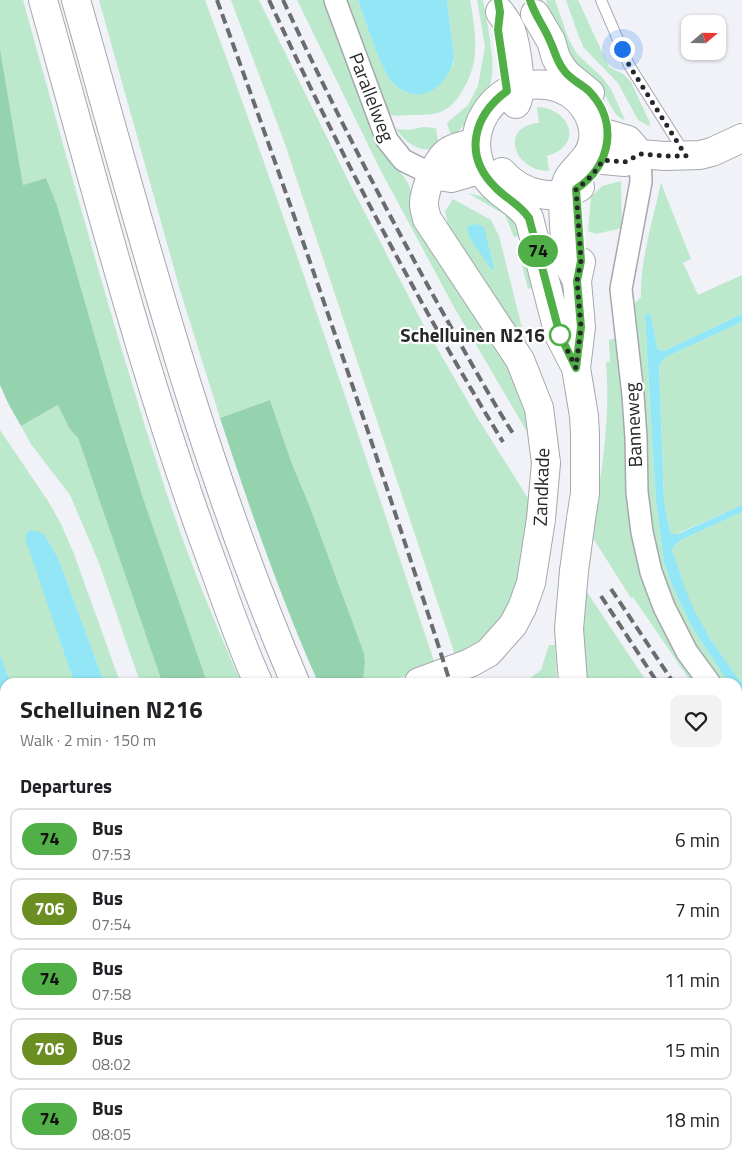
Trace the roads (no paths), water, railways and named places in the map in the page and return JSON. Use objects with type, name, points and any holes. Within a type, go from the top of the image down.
[{"type":"main road","points":[[43,0],[160,414],[198,527],[256,678]]},
{"type":"main road","points":[[76,0],[158,294],[191,403],[229,516],[293,678]]},
{"type":"main road","points":[[499,6],[498,30],[513,89],[520,97],[494,130],[488,180],[517,204],[529,218],[560,335],[576,368],[584,416],[585,493],[574,571],[569,629],[573,678]]},
{"type":"main road","points":[[533,7],[551,41],[556,58],[559,81]]},
{"type":"main road","points":[[559,81],[589,91],[605,118],[595,173],[585,183],[570,192],[554,196],[531,192],[489,168],[477,156],[475,142],[477,130],[483,116],[498,98],[513,89],[559,81]]},
{"type":"main road","points":[[601,141],[625,162],[640,154],[665,156],[700,155],[712,152],[742,138]]},
{"type":"main road","name":"Zandkade","points":[[430,678],[470,663],[488,653],[513,625],[522,608],[531,583],[541,519],[546,463],[539,408],[520,360],[428,219],[424,205],[433,174],[444,156],[449,151],[475,142]]},
{"type":"main road","points":[[433,174],[452,178],[489,168]]},
{"type":"main road","points":[[570,192],[581,261],[577,281],[581,327],[576,368]]},
{"type":"street","name":"Parallelweg","points":[[335,0],[387,140],[393,150],[403,160],[433,174]]},
{"type":"street","name":"Banneweg","points":[[640,154],[641,188],[621,289],[633,395],[637,492],[642,532],[651,572],[664,607],[687,652],[706,678]]},
{"type":"lane","points":[[601,0],[629,65],[686,156]]},
{"type":"water","points":[[358,0],[447,0],[454,57],[449,72],[439,85],[426,93],[415,94],[405,92],[392,82],[378,54]]},
{"type":"water","points":[[477,224],[484,227],[494,268],[492,270],[471,240],[467,229],[468,226]]},
{"type":"water","points":[[646,314],[651,315],[657,346],[659,350],[664,351],[742,314],[742,322],[666,357],[659,365],[664,498],[671,534],[678,534],[742,505],[742,512],[681,540],[672,550],[694,610],[711,640],[738,678],[725,678],[692,627],[672,585],[664,562],[656,502]]},
{"type":"water","points":[[30,530],[45,535],[59,560],[103,678],[73,678],[25,538]]},
{"type":"water","points":[[0,654],[9,678],[0,678]]},
{"type":"railway","points":[[217,0],[337,340],[449,678]]},
{"type":"railway","points":[[269,0],[323,113],[409,280],[503,442]]},
{"type":"railway","points":[[283,0],[397,229],[475,370],[514,435]]},
{"type":"railway","points":[[611,589],[670,678]]},
{"type":"railway","points":[[601,596],[654,678]]},
{"type":"place","name":"Schelluinen N216","points":[[560,335]]}]
